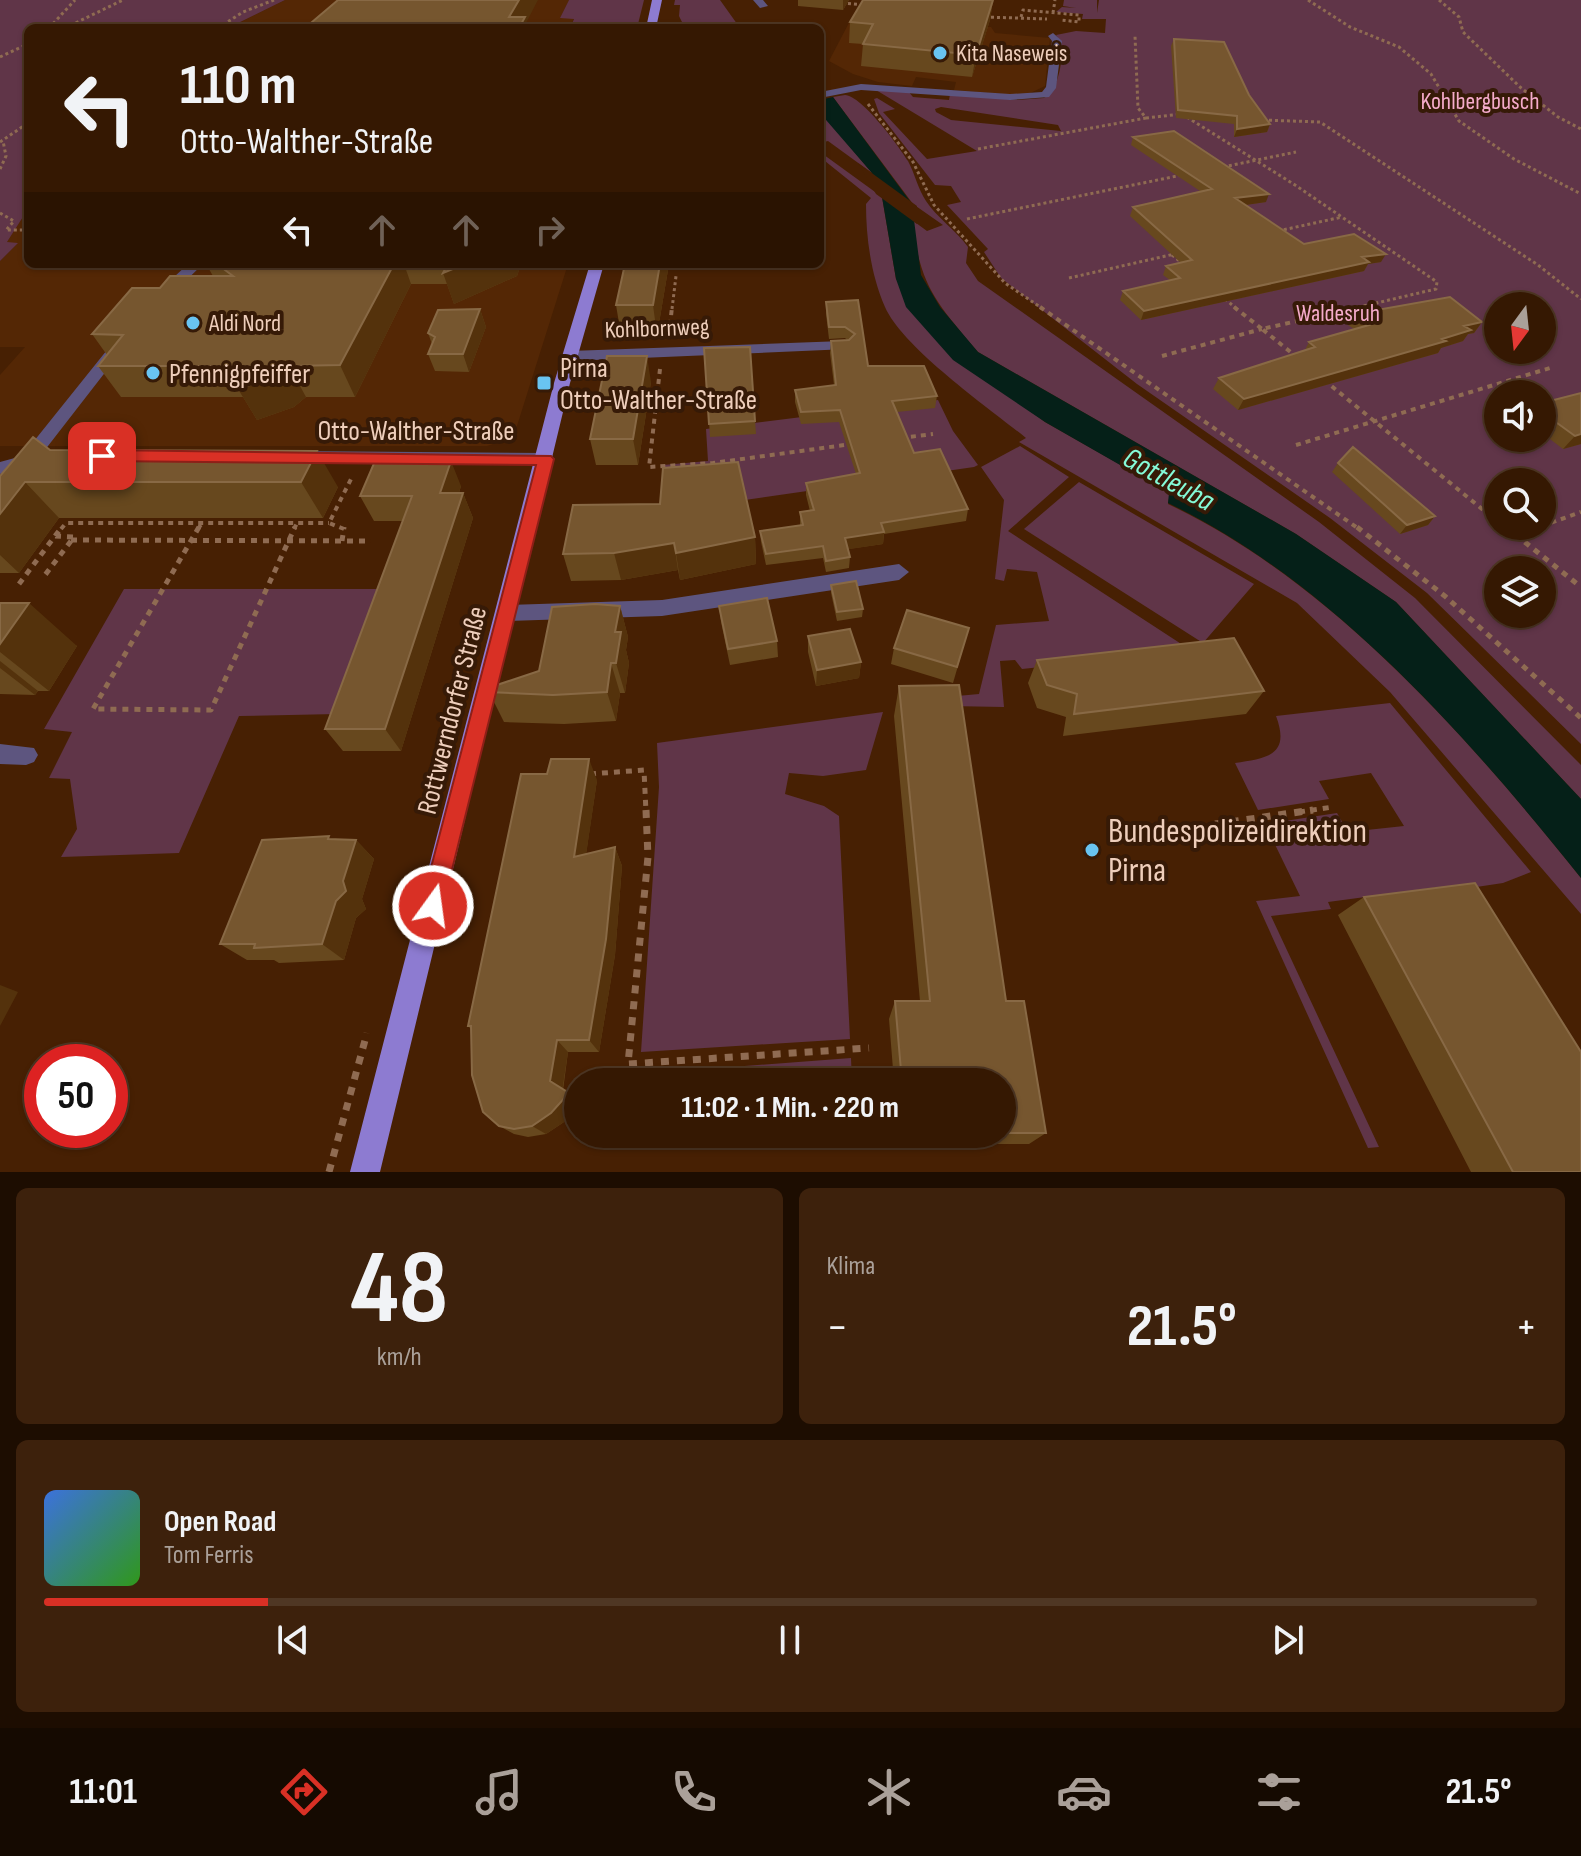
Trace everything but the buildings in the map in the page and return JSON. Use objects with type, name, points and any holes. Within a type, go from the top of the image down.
[{"type":"main road","points":[[652,24],[657,0]]},
{"type":"main road","name":"Rottwerndorfer Straße","points":[[365,1172],[570,356],[596,268]]},
{"type":"street","points":[[824,94],[861,87],[1010,97],[1045,95],[1051,88],[1057,41],[1053,36]]},
{"type":"street","points":[[151,306],[189,268]]},
{"type":"street","points":[[29,458],[132,329]]},
{"type":"street","name":"Kohlbornweg","points":[[570,356],[843,346]]},
{"type":"street","points":[[0,468],[29,458],[58,456]]},
{"type":"street","name":"Otto-Walther-Straße","points":[[271,457],[546,459]]},
{"type":"street","points":[[506,613],[662,608],[899,572]]},
{"type":"street","points":[[0,754],[26,755]]},
{"type":"path","points":[[53,24],[75,0]]},
{"type":"path","points":[[73,24],[123,0]]},
{"type":"path","points":[[224,24],[243,12],[274,0]]},
{"type":"path","points":[[1053,13],[1055,0]]},
{"type":"path","points":[[1308,0],[1350,27],[1399,47],[1431,74],[1459,121],[1514,159],[1581,194]]},
{"type":"path","points":[[1439,0],[1459,17],[1463,32],[1520,87],[1558,117],[1581,129]]},
{"type":"path","points":[[840,2],[867,5]]},
{"type":"path","points":[[979,17],[1021,17]]},
{"type":"path","points":[[1135,36],[1138,108],[1146,118]]},
{"type":"path","points":[[0,57],[24,46]]},
{"type":"path","points":[[861,87],[876,116],[913,162],[934,205],[966,236],[1005,283],[1401,558],[1510,648],[1581,718]]},
{"type":"path","points":[[1162,356],[1262,329],[1436,289],[1437,282],[1430,274],[1343,216],[1182,114]]},
{"type":"path","points":[[978,149],[1146,118],[1198,115]]},
{"type":"path","points":[[1260,120],[1320,122],[1538,265],[1581,299]]},
{"type":"path","points":[[0,169],[6,156],[1,142],[24,126]]},
{"type":"path","points":[[1210,169],[1296,152]]},
{"type":"path","points":[[967,219],[1195,173]]},
{"type":"path","points":[[2,212],[14,221],[6,230],[24,230]]},
{"type":"path","points":[[1265,234],[1343,216]]},
{"type":"path","points":[[1069,278],[1187,251]]},
{"type":"path","points":[[1172,255],[1194,273]]},
{"type":"path","points":[[676,276],[649,467],[713,463],[854,444]]},
{"type":"path","points":[[1217,292],[1307,366]]},
{"type":"path","points":[[1296,445],[1550,368]]},
{"type":"path","points":[[1318,375],[1484,511]]},
{"type":"path","points":[[886,440],[933,434]]},
{"type":"path","points":[[329,523],[361,458]]},
{"type":"path","points":[[1556,521],[1581,512]]},
{"type":"path","points":[[115,523],[119,516]]},
{"type":"path","points":[[19,584],[66,523],[329,523],[344,527],[342,541]]},
{"type":"path","points":[[202,523],[93,709],[211,710],[297,523]]},
{"type":"path","points":[[42,579],[74,537],[63,534],[55,536]]},
{"type":"path","points":[[71,540],[371,541]]},
{"type":"path","points":[[1521,540],[1581,587]]},
{"type":"path","points":[[586,774],[644,770],[648,857],[628,1064],[869,1048]]},
{"type":"path","points":[[1215,824],[1333,807]]},
{"type":"shaded area","points":[[285,0],[569,0],[560,18],[574,18],[572,24],[236,24]]},
{"type":"shaded area","name":"Kita Naseweis","points":[[851,19],[991,27],[995,33],[1050,38],[1045,86],[1026,95],[1002,94],[954,90],[956,82],[916,77],[912,86],[878,82],[853,74],[829,61]]},
{"type":"shaded area","points":[[24,215],[24,268],[567,268],[516,429],[502,441],[487,446],[0,446],[0,375],[25,347],[0,347],[0,261],[17,244],[6,243]]},
{"type":"green space","points":[[0,0],[285,0],[236,24],[24,24],[24,215],[7,242],[18,243],[0,261]]},
{"type":"green space","points":[[569,0],[644,0],[638,24],[572,24],[574,19],[560,18]]},
{"type":"green space","points":[[675,0],[720,0],[737,24],[683,24],[679,16],[680,5],[674,5]]},
{"type":"green space","name":"Waldesruh","points":[[1064,0],[1097,0],[1097,13],[1099,0],[1581,0],[1581,744],[1427,593],[1330,518],[1137,384],[1001,278],[984,252],[988,249],[947,205],[961,202],[951,186],[935,185],[879,113],[874,99],[877,98],[895,109],[883,112],[927,159],[977,151],[876,90],[908,91],[913,97],[949,100],[950,94],[1017,100],[1044,98],[1054,87],[1060,68],[1061,49],[1056,35],[1076,31],[1105,33],[1106,19],[1082,19],[1083,14],[1056,12],[1062,7],[1076,8],[1063,6]],"holes":[[[941,107],[1058,125],[1061,131],[951,120],[936,112],[935,109]]]},
{"type":"green space","points":[[845,95],[861,103],[896,144],[908,161],[926,201],[968,247],[966,263],[978,281],[1319,522],[1415,598],[1581,765],[1581,799],[1396,602],[1296,534],[978,352],[941,306],[920,262],[912,220],[927,231],[943,225],[913,204],[833,97]]},
{"type":"green space","points":[[824,116],[872,173],[828,141],[824,142]]},
{"type":"green space","points":[[824,155],[882,197],[896,279],[1010,396],[1045,422],[1170,493],[1168,504],[1228,536],[1286,575],[1394,667],[1492,771],[1581,878],[1581,914],[1390,692],[1297,603],[1019,442],[1026,438],[948,377],[909,341],[885,307],[876,282],[867,230],[866,204],[871,198],[824,160]]},
{"type":"green space","points":[[938,400],[953,431],[978,465],[662,512],[663,465],[708,461],[706,429]]},
{"type":"green space","points":[[1020,446],[1069,477],[1008,531],[1192,651],[1022,669],[1015,660],[1000,661],[1004,707],[949,706],[924,699],[979,694],[996,625],[1049,621],[1037,572],[1007,569],[1004,581],[995,579],[1004,500],[981,467]]},
{"type":"green space","points":[[1079,482],[1254,584],[1203,643],[1024,529]]},
{"type":"green space","points":[[124,589],[383,589],[337,714],[239,716],[179,853],[61,857],[77,829],[70,779],[49,778],[72,732],[44,729]]},
{"type":"green space","points":[[1390,703],[1531,872],[1503,883],[1443,892],[1440,887],[1328,902],[1331,909],[1271,916],[1379,1147],[1368,1148],[1256,901],[1300,896],[1265,824],[1337,813],[1348,832],[1404,826],[1371,773],[1319,781],[1329,799],[1258,810],[1235,763],[1273,753],[1280,740],[1276,716]]},
{"type":"green space","points":[[883,712],[866,770],[823,776],[789,773],[785,794],[824,806],[839,816],[850,1039],[641,1052],[659,787],[657,743]]},
{"type":"green space","points":[[851,1058],[851,1068],[719,1068]]},
{"type":"water","name":"Gottleuba","points":[[833,97],[912,204],[921,275],[940,307],[978,352],[1296,534],[1396,602],[1581,799],[1581,878],[1444,718],[1341,619],[1286,575],[1228,536],[1168,503],[1169,493],[1045,422],[953,360],[906,307],[896,279],[882,197],[872,173],[824,118],[824,99]]},
{"type":"pier","points":[[858,163],[917,206],[917,224],[876,194]]},
{"type":"place","name":"Kita Naseweis","points":[[940,53]]},
{"type":"place","name":"Aldi Nord","points":[[193,323]]},
{"type":"place","name":"Pfennigpfeiffer","points":[[153,373]]},
{"type":"place","name":"Pirna Otto-Walther-Straße","points":[[544,383]]},
{"type":"place","name":"Bundespolizeidirektion Pirna","points":[[1092,850]]},
{"type":"route","points":[[102,456],[546,459],[433,906]]},
{"type":"park label","name":"Kohlbergbusch","points":[[1480,101]]}]
